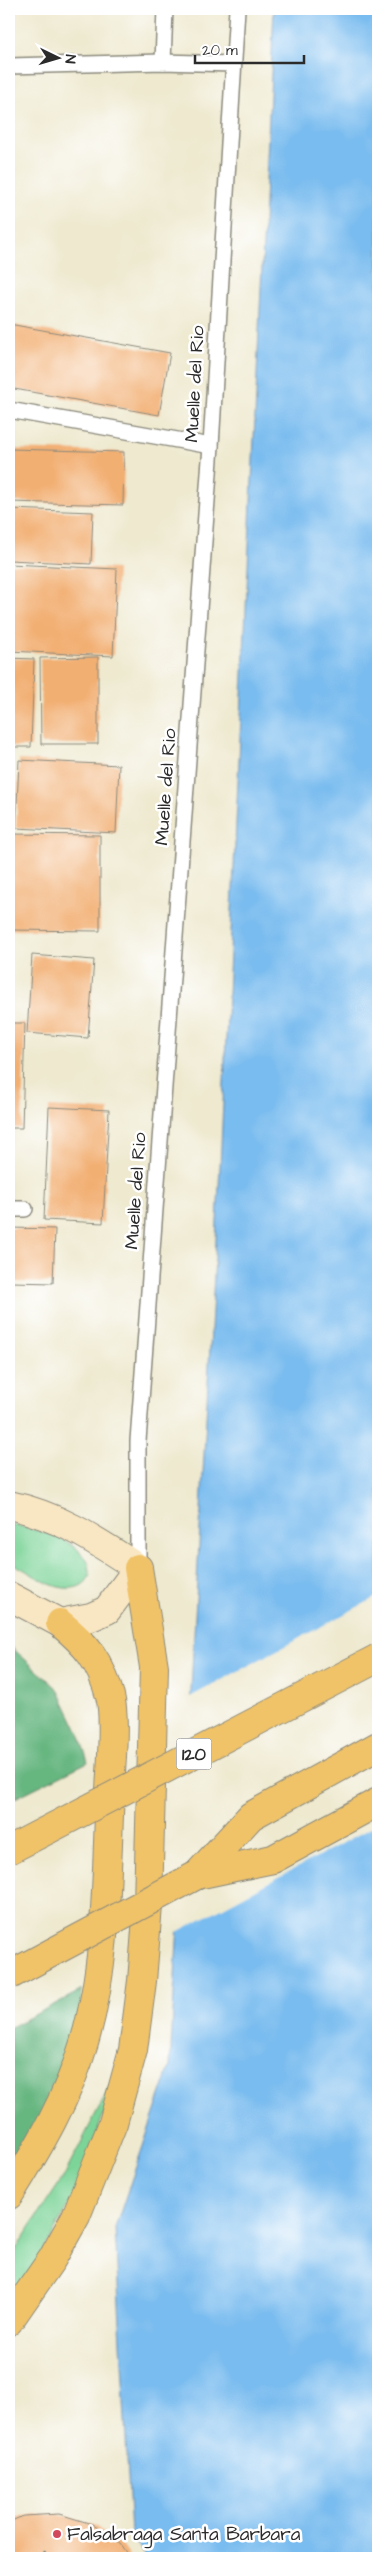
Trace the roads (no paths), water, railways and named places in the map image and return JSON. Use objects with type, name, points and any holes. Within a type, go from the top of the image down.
[{"type":"highway","points":[[9,2321],[52,2259],[76,2216],[113,2123],[133,2050],[142,1981],[148,1905],[154,1667],[138,1568]]},
{"type":"highway","points":[[9,2196],[53,2119],[70,2082],[92,2015],[103,1949],[112,1743],[111,1699],[101,1669],[85,1643],[60,1623]]},
{"type":"highway","name":"120","points":[[9,1850],[378,1658]]},
{"type":"highway","points":[[197,1874],[250,1816],[378,1746]]},
{"type":"highway","points":[[10,1976],[197,1874],[273,1859],[378,1802]]},
{"type":"street","points":[[9,1505],[53,1518],[82,1532],[138,1568],[107,1610],[91,1617],[60,1623],[9,1596]]},
{"type":"lane","points":[[163,62],[165,9]]},
{"type":"lane","name":"Muelle del Rio","points":[[138,1568],[138,1431],[211,446],[237,9]]},
{"type":"lane","points":[[9,66],[163,62],[233,64]]},
{"type":"lane","points":[[9,410],[211,446]]},
{"type":"lane","points":[[9,1208],[25,1209]]},
{"type":"water","points":[[274,9],[378,9],[378,2558],[146,2558],[131,2535],[115,2228],[170,2067],[220,1167]]},
{"type":"place","name":"Falsabraga Santa Barbara","points":[[57,2534]]}]
